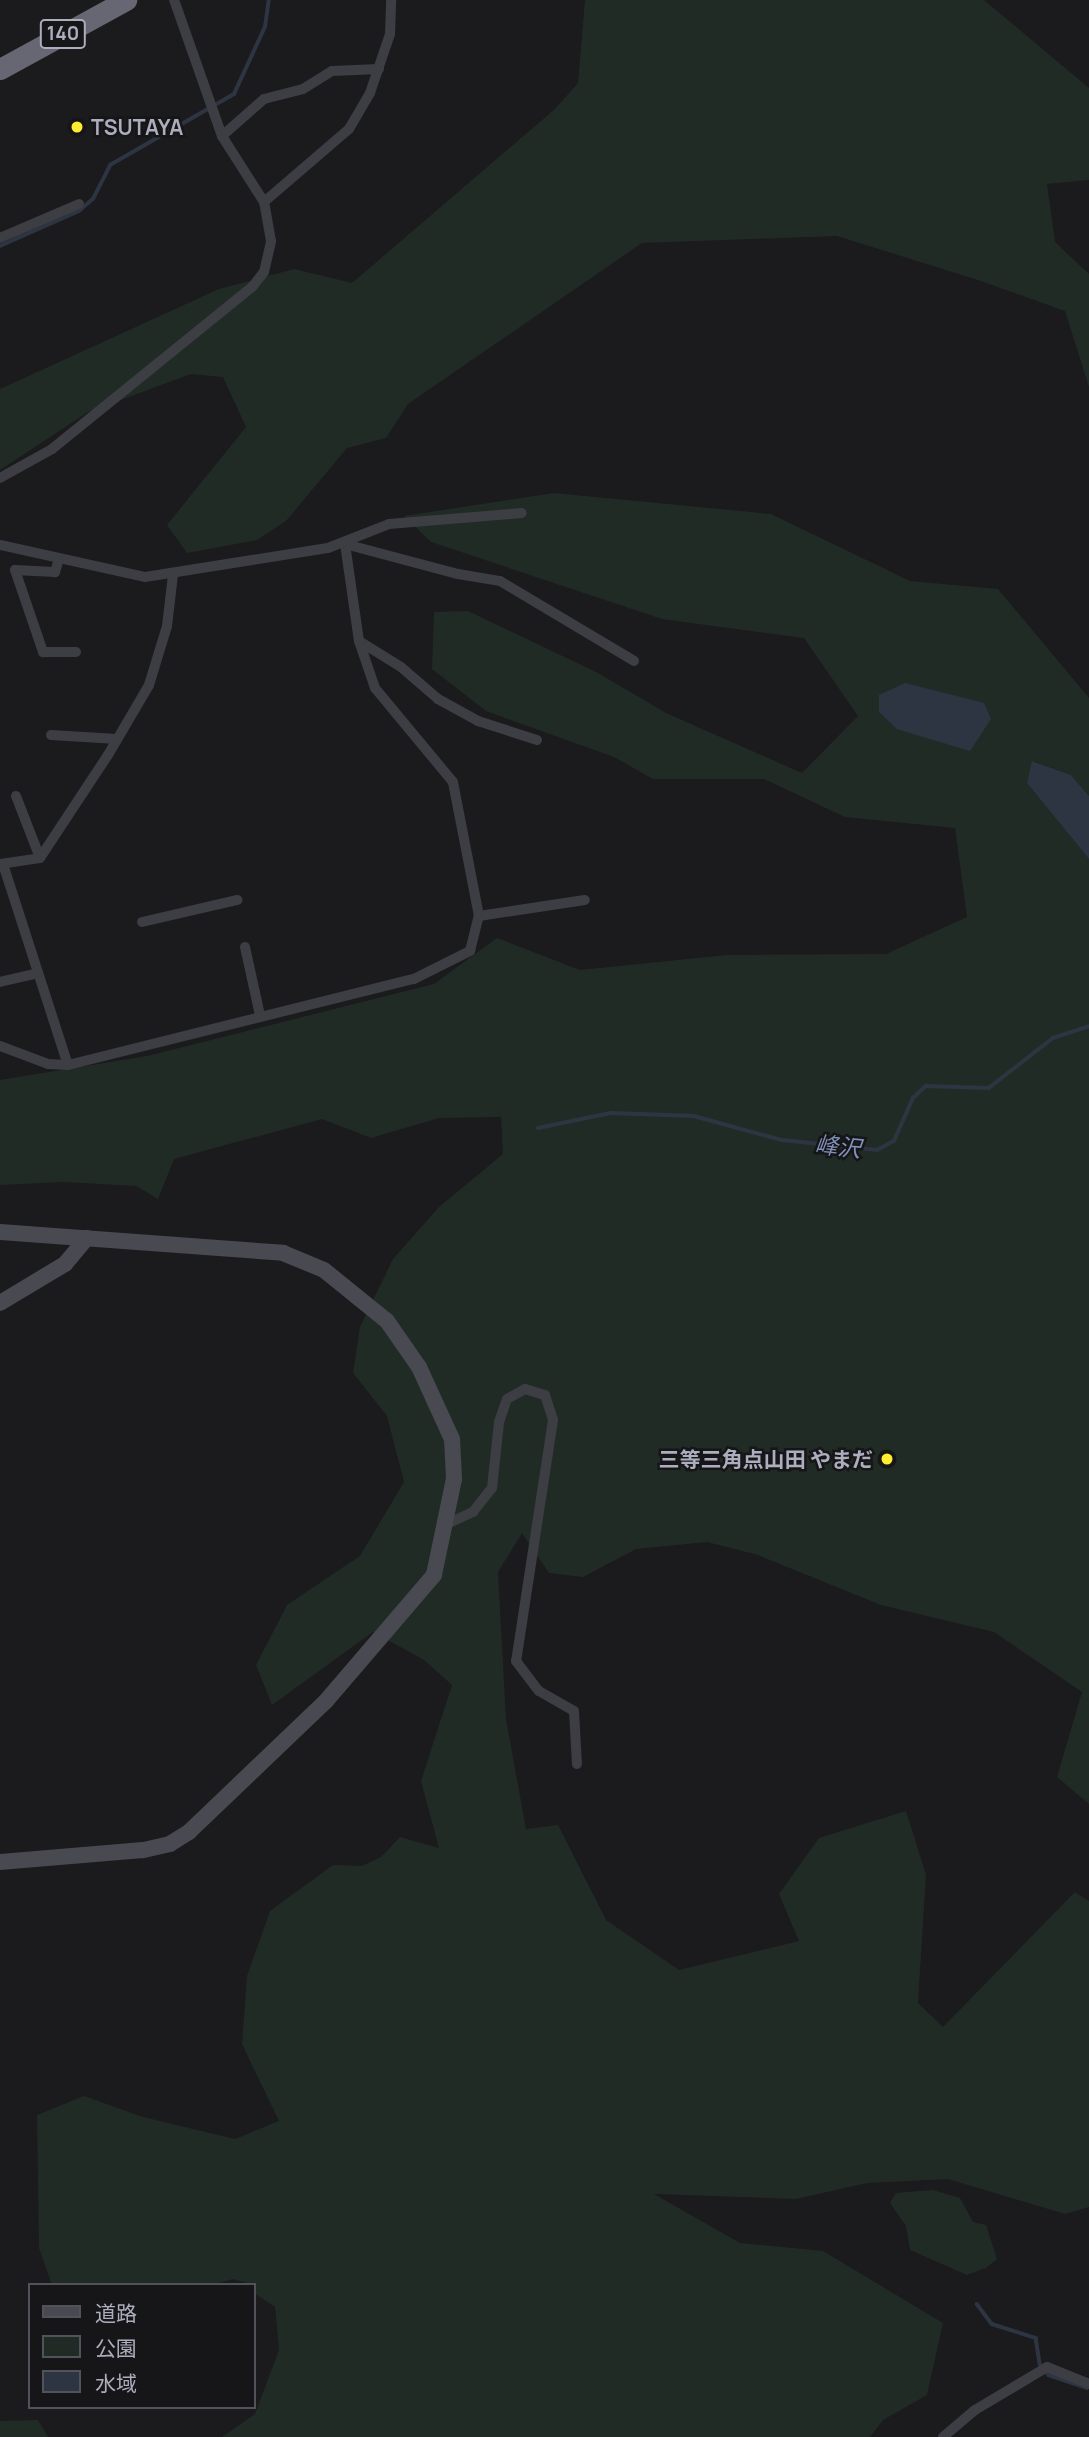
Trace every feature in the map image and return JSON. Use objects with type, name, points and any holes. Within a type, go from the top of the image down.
[{"type":"highway","name":"140","points":[[0,69],[126,0]]},
{"type":"street","points":[[0,478],[52,449],[253,286],[264,272],[271,241],[264,202],[222,136],[174,0]]},
{"type":"street","points":[[264,202],[349,129],[379,69],[390,34],[391,0]]},
{"type":"street","points":[[222,136],[264,99],[303,89],[332,71],[379,69]]},
{"type":"street","points":[[0,238],[79,204]]},
{"type":"street","points":[[0,545],[145,577],[173,575],[345,544],[389,524],[522,513]]},
{"type":"street","points":[[0,1046],[48,1064],[68,1065],[414,979],[470,951],[479,916],[453,782],[389,709],[375,688],[359,641],[345,544]]},
{"type":"street","points":[[345,544],[500,581],[634,661]]},
{"type":"street","points":[[59,559],[55,572],[15,570],[43,652],[76,652]]},
{"type":"street","points":[[68,1065],[1,864],[40,858],[117,739],[149,685],[167,626],[173,575]]},
{"type":"street","points":[[359,641],[458,710],[537,740]]},
{"type":"street","points":[[51,735],[117,739]]},
{"type":"street","points":[[16,796],[40,858]]},
{"type":"street","points":[[142,922],[237,900]]},
{"type":"street","points":[[479,916],[585,900]]},
{"type":"street","points":[[245,947],[260,1016]]},
{"type":"street","points":[[0,982],[38,973]]},
{"type":"street","points":[[0,1231],[283,1253],[324,1270],[387,1321],[439,1404],[452,1439],[454,1479],[447,1524],[434,1574],[393,1628],[326,1701],[188,1832],[170,1844],[143,1850],[0,1862]]},
{"type":"street","points":[[0,1303],[65,1264],[88,1238]]},
{"type":"street","points":[[447,1524],[473,1511],[492,1488],[499,1422],[507,1399],[525,1389],[545,1395],[553,1420],[516,1661],[539,1691],[574,1711],[577,1764]]},
{"type":"street","points":[[949,2435],[1047,2367],[1089,2384]]},
{"type":"green space","points":[[585,0],[984,0],[1089,88],[1089,180],[1047,184],[1055,242],[1089,274],[1089,387],[1065,311],[981,281],[837,236],[642,243],[408,404],[386,438],[347,448],[286,521],[257,540],[187,553],[167,525],[246,427],[223,377],[191,374],[88,412],[0,470],[0,389],[219,289],[294,269],[352,283],[555,109],[578,83]]},
{"type":"green space","points":[[554,493],[771,514],[910,581],[998,589],[1089,698],[1089,796],[1071,775],[1033,761],[1027,783],[1089,859],[1089,1804],[1057,1777],[1082,1692],[994,1632],[881,1605],[758,1555],[707,1542],[636,1549],[583,1577],[549,1573],[522,1533],[498,1572],[506,1719],[526,1829],[558,1825],[606,1920],[679,1970],[799,1941],[779,1894],[819,1838],[906,1811],[926,1875],[918,2003],[943,2027],[1075,1892],[1089,1901],[1089,2207],[1065,2214],[948,2179],[867,2183],[796,2199],[654,2194],[740,2243],[823,2251],[943,2323],[927,2395],[883,2420],[870,2437],[222,2437],[255,2414],[279,2350],[275,2307],[256,2294],[256,2283],[233,2279],[219,2283],[51,2283],[39,2248],[37,2115],[84,2096],[143,2117],[235,2139],[279,2121],[242,2044],[247,1976],[270,1911],[333,1865],[362,1866],[381,1857],[400,1837],[439,1848],[421,1781],[452,1685],[424,1660],[373,1632],[272,1705],[256,1665],[287,1605],[360,1556],[404,1482],[387,1416],[353,1373],[360,1327],[393,1259],[439,1207],[503,1154],[501,1117],[439,1118],[371,1138],[322,1119],[174,1159],[158,1199],[136,1186],[63,1182],[0,1185],[0,1080],[147,1056],[434,984],[497,938],[580,970],[727,955],[886,954],[967,917],[955,828],[845,817],[764,779],[653,779],[614,757],[486,711],[432,669],[434,612],[468,611],[598,673],[666,713],[802,773],[858,716],[804,638],[662,619],[431,542],[404,516]]},
{"type":"green space","points":[[933,2190],[960,2198],[973,2222],[986,2225],[997,2259],[986,2268],[967,2275],[910,2250],[906,2226],[890,2203],[896,2193]]},
{"type":"green space","points":[[38,2420],[48,2437],[0,2437],[0,2421]]},
{"type":"water","points":[[905,683],[984,703],[991,719],[970,751],[897,729],[879,712],[879,695]]},
{"type":"water","points":[[1032,761],[1071,775],[1089,796],[1089,859],[1027,783]]},
{"type":"waterway","points":[[0,246],[79,211],[93,199],[110,165],[234,94],[265,27],[269,0]]},
{"type":"waterway","name":"峰沢","points":[[538,1128],[611,1113],[694,1116],[782,1140],[877,1150],[894,1141],[913,1098],[926,1086],[989,1088],[1053,1038],[1089,1026]]},
{"type":"waterway","points":[[977,2304],[992,2324],[1036,2338],[1040,2364],[1049,2375],[1087,2388]]},
{"type":"place","name":"TSUTAYA","points":[[77,127]]},
{"type":"place","name":"三等三角点山田 やまだ","points":[[887,1459]]}]
